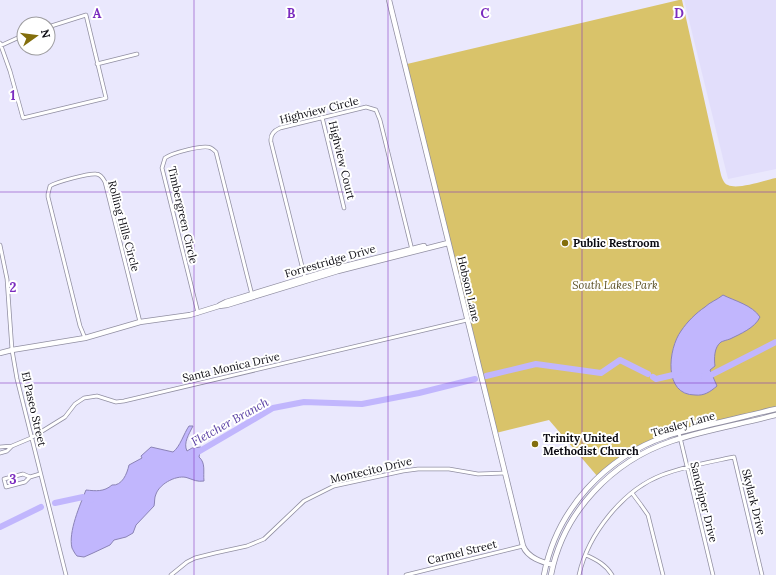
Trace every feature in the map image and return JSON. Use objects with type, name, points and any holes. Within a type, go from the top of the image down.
[{"type":"street","name":"Hobson Lane","points":[[389,0],[523,546]]},
{"type":"street","points":[[16,38],[0,45],[10,71],[23,118],[106,98],[86,16],[56,25]]},
{"type":"street","points":[[97,64],[137,54]]},
{"type":"street","name":"Highview Circle","points":[[305,279],[271,139],[274,132],[280,128],[366,107],[376,110],[380,120],[412,250]]},
{"type":"street","name":"Highview Court","points":[[322,117],[344,208]]},
{"type":"street","name":"Timbergreen Circle","points":[[198,313],[162,168],[165,158],[171,154],[204,146],[211,147],[216,152],[252,296]]},
{"type":"street","name":"Rolling Hills Circle","points":[[85,338],[80,326],[48,197],[50,186],[57,182],[91,174],[101,176],[105,182],[140,322]]},
{"type":"street","name":"Forrestridge Drive","points":[[0,353],[85,338],[140,322],[198,313],[226,302],[252,296],[351,264],[448,241]]},
{"type":"street","name":"El Paseo Street","points":[[0,245],[7,279],[12,350],[17,379],[66,575]]},
{"type":"street","name":"Santa Monica Drive","points":[[0,447],[12,446],[31,438],[65,417],[75,404],[84,398],[97,396],[116,402],[124,402],[467,320]]},
{"type":"street","name":"Teasley Lane","points":[[544,575],[546,563],[566,517],[579,498],[601,474],[620,459],[654,441],[679,433],[776,409]]},
{"type":"street","name":"Teasley Lane","points":[[551,575],[559,546],[580,508],[596,489],[631,460],[659,446],[680,438],[776,415]]},
{"type":"street","name":"Sandpiper Drive","points":[[679,433],[713,575]]},
{"type":"street","name":"Santa Monica Drive","points":[[0,453],[7,451],[12,446]]},
{"type":"street","name":"Skylark Drive","points":[[687,468],[734,457],[762,575]]},
{"type":"street","points":[[580,575],[586,555],[594,538],[604,521],[615,508],[632,493],[662,475],[687,468]]},
{"type":"street","name":"Montecito Drive","points":[[171,575],[187,562],[195,558],[247,546],[264,539],[304,501],[334,486],[418,469],[449,469],[478,474],[505,473]]},
{"type":"street","points":[[30,477],[23,474],[4,479],[6,487],[25,482],[30,477],[40,474]]},
{"type":"street","points":[[632,493],[648,515],[663,575]]},
{"type":"street","points":[[523,546],[528,554],[537,560],[553,565]]},
{"type":"street","name":"Carmel Street","points":[[406,575],[523,546]]},
{"type":"street","points":[[586,555],[608,568],[612,575]]},
{"type":"shaded area","points":[[684,0],[776,0],[776,169],[728,179]]},
{"type":"shaded area","points":[[723,295],[748,306],[760,317],[755,324],[743,333],[721,342],[717,347],[715,366],[710,370],[717,386],[709,392],[701,395],[685,393],[677,388],[673,379],[671,359],[673,349],[683,328],[689,321],[709,304]]},
{"type":"shaded area","points":[[189,426],[193,426],[187,438],[186,448],[187,451],[192,448],[201,447],[199,457],[203,462],[204,481],[197,481],[184,477],[170,480],[158,490],[155,497],[154,506],[136,525],[133,533],[126,537],[114,540],[110,545],[84,557],[77,556],[72,548],[72,534],[75,519],[86,490],[103,490],[112,485],[119,484],[125,476],[129,465],[142,458],[141,456],[151,447],[173,452],[178,447]]},
{"type":"green space","name":"South Lakes Park","points":[[682,0],[723,181],[728,185],[738,186],[776,178],[776,408],[679,433],[647,444],[598,477],[549,420],[496,433],[407,64]]},
{"type":"waterway","name":"Fletcher Branch","points":[[704,376],[709,376],[776,342]]},
{"type":"waterway","name":"Fletcher Branch","points":[[486,376],[536,364],[601,373],[620,360],[648,374]]},
{"type":"waterway","name":"Fletcher Branch","points":[[653,377],[656,379],[679,375]]},
{"type":"waterway","name":"Fletcher Branch","points":[[193,455],[273,408],[304,402],[362,404],[419,393],[475,379]]},
{"type":"waterway","name":"Fletcher Branch","points":[[55,503],[83,497],[91,500]]},
{"type":"waterway","name":"Fletcher Branch","points":[[0,527],[41,507]]},
{"type":"place","name":"Public Restroom","points":[[565,243]]},
{"type":"place","name":"Trinity United Methodist Church","points":[[535,444]]}]
